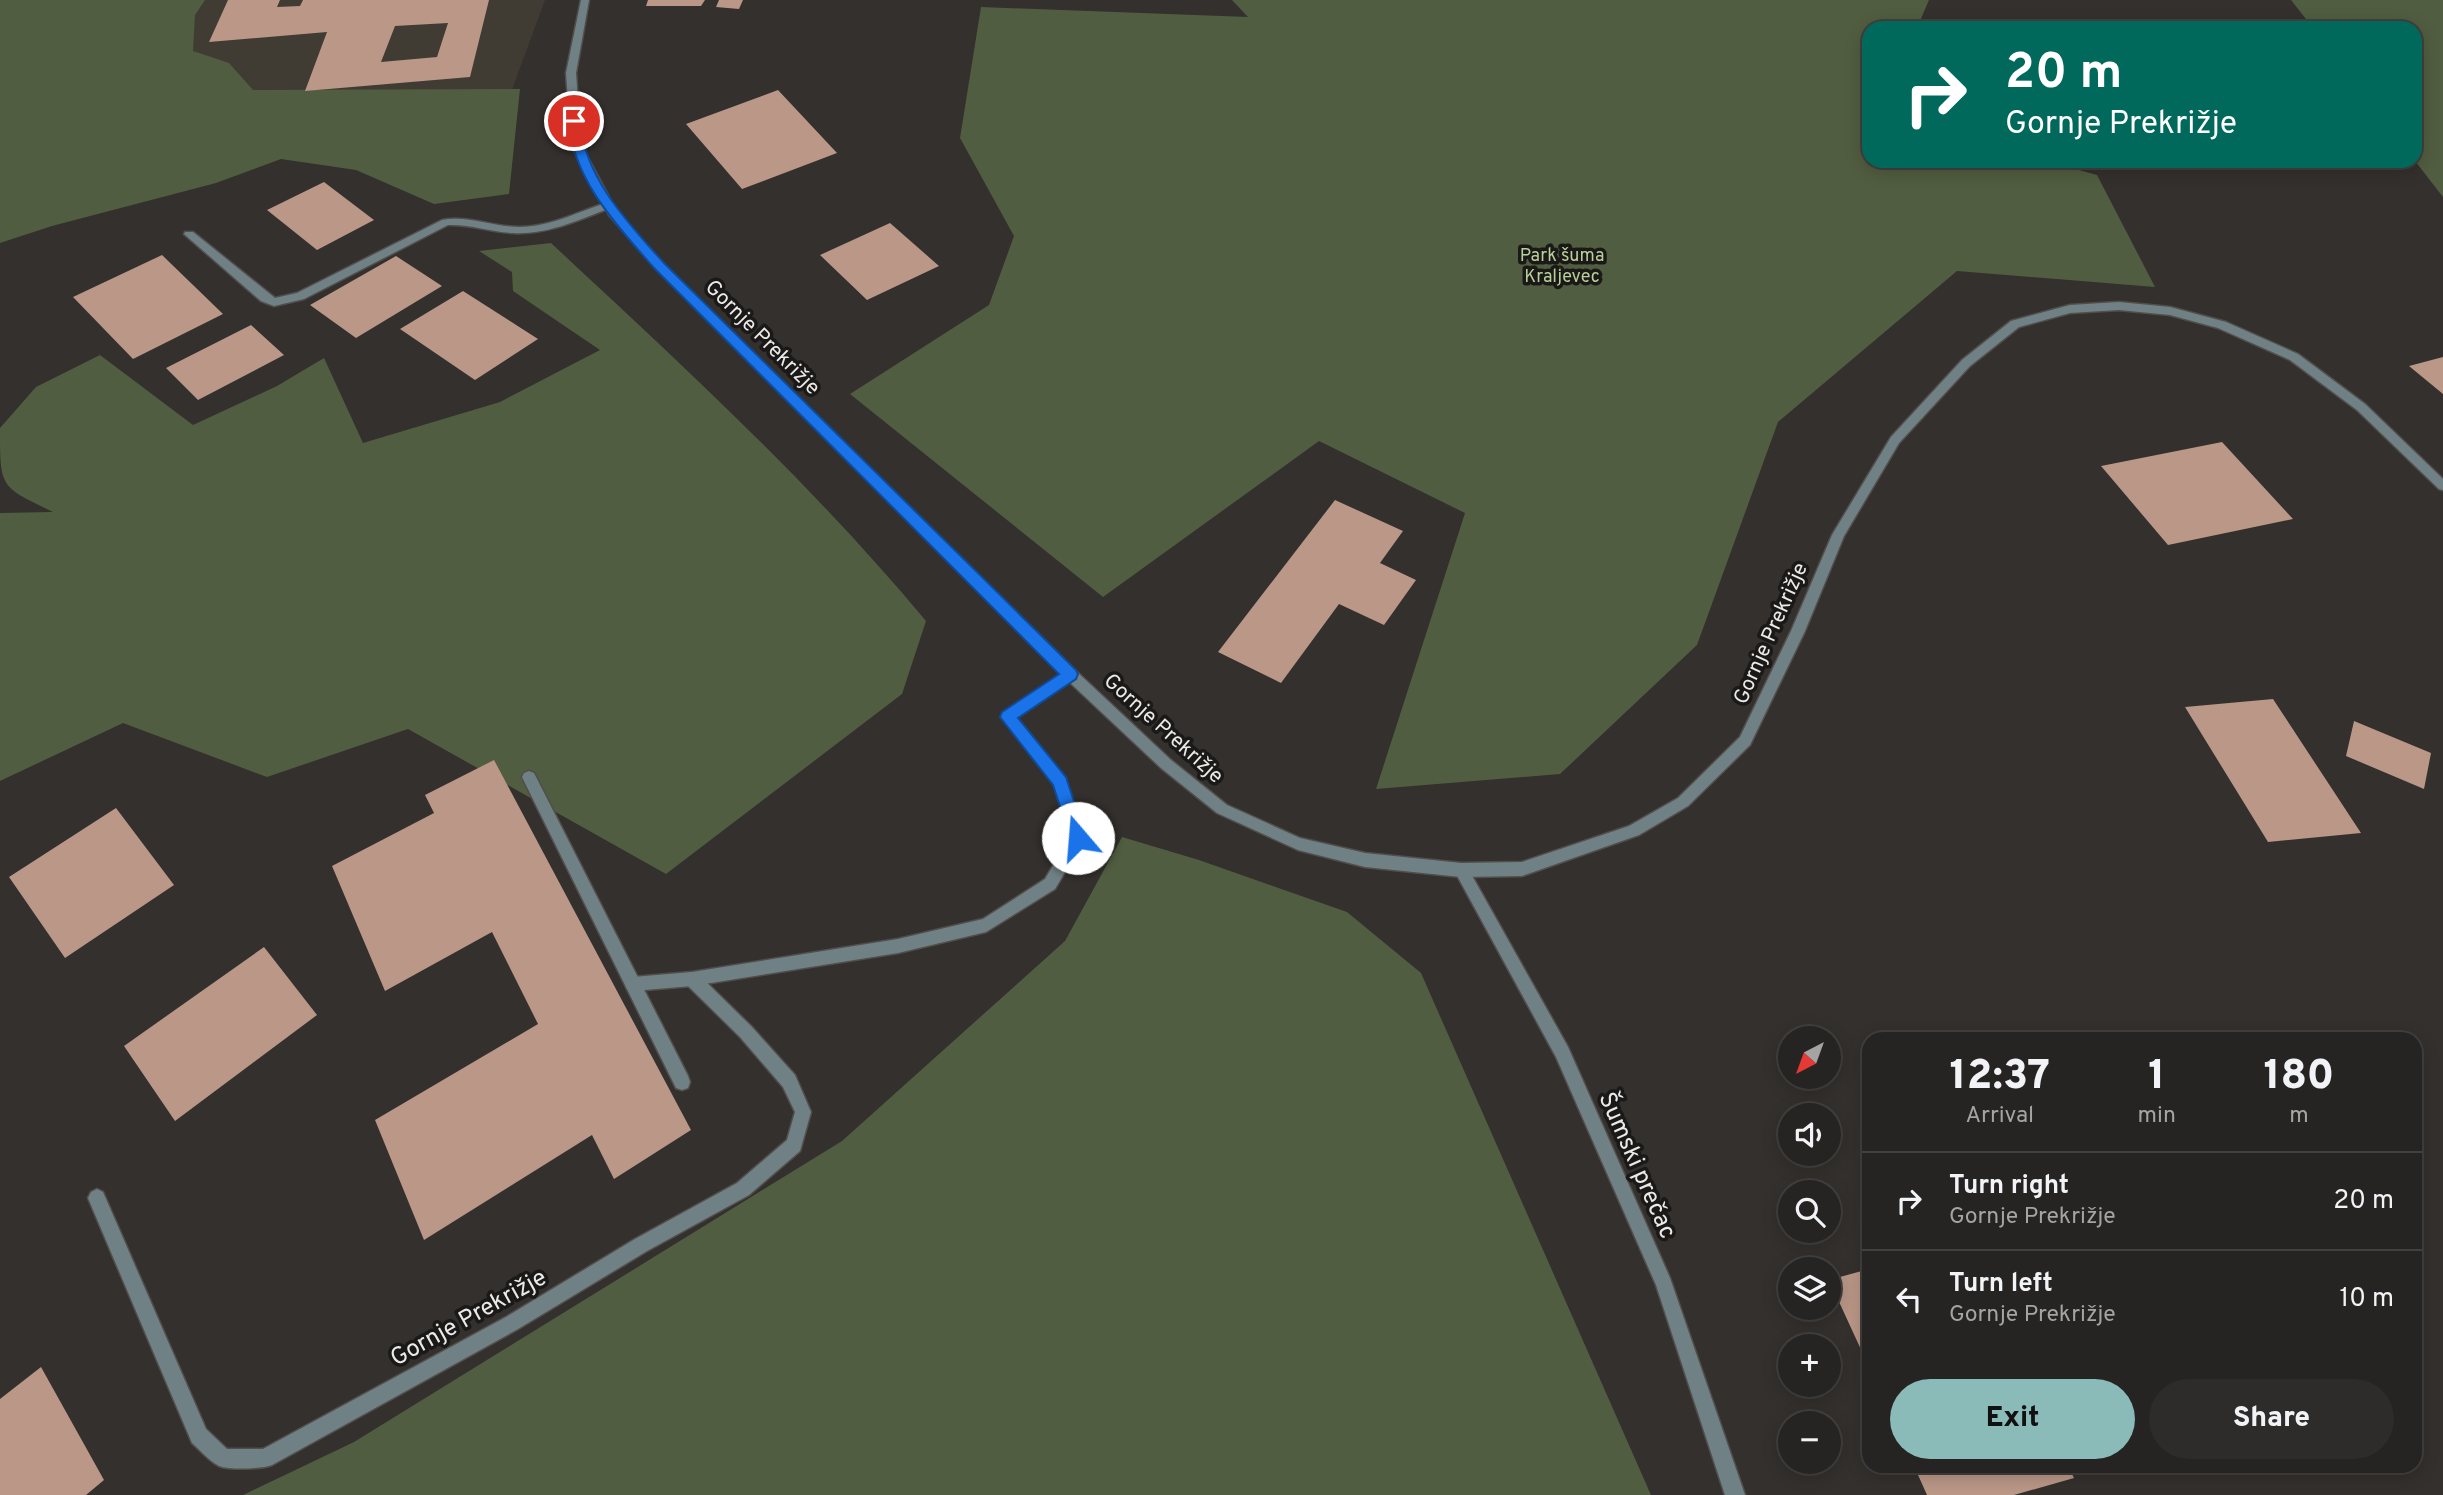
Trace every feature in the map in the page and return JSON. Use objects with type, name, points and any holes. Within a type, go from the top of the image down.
[{"type":"street","name":"Gornje Prekrižje","points":[[584,0],[571,73],[576,145],[609,205],[659,266],[1070,674],[1166,764],[1222,809],[1298,844],[1365,860],[1461,870],[1522,869],[1634,831],[1684,802],[1745,741],[1798,631],[1838,535],[1895,440],[1966,363],[2015,324],[2070,309],[2119,306],[2170,311],[2222,325],[2294,357],[2361,407],[2443,486]]},
{"type":"street","points":[[189,234],[254,292],[274,302],[300,296],[446,222],[466,221],[506,230],[528,230],[609,205]]},
{"type":"street","name":"Gornje Prekrižje","points":[[633,984],[692,979],[898,946],[986,925],[1050,884],[1078,838],[1060,782],[1008,717],[1070,674]]},
{"type":"street","points":[[529,777],[682,1082]]},
{"type":"street","name":"Šumski prečac","points":[[1461,870],[1562,1052],[1659,1272],[1735,1495]]},
{"type":"street","name":"Gornje Prekrižje","points":[[97,1198],[199,1436],[223,1458],[265,1458],[512,1323],[641,1245],[743,1189],[794,1144],[803,1112],[789,1081],[746,1032],[692,979]]},
{"type":"shaded area","points":[[191,0],[545,0],[509,98],[167,119]]},
{"type":"green space","points":[[0,0],[205,0],[195,15],[193,51],[229,63],[253,90],[520,89],[509,194],[434,204],[356,170],[281,159],[216,183],[52,226],[0,243]]},
{"type":"green space","name":"Park šuma Kraljevec","points":[[1232,0],[1929,0],[1920,21],[1862,21],[1862,168],[2072,168],[2097,175],[2155,287],[1957,271],[1778,422],[1697,645],[1560,774],[1376,789],[1465,513],[1319,441],[1103,597],[850,394],[989,305],[1014,236],[960,138],[981,7],[1248,17]]},
{"type":"green space","points":[[2291,0],[2443,0],[2443,197],[2420,168],[2422,21],[2308,21]]},
{"type":"green space","points":[[551,243],[792,473],[926,621],[902,694],[666,874],[408,729],[267,777],[123,723],[0,781],[0,513],[53,512],[22,496],[7,483],[1,463],[0,428],[36,387],[100,355],[193,425],[277,386],[324,358],[363,443],[500,402],[600,350],[513,291],[512,272],[479,251]]},
{"type":"green space","points":[[1122,837],[1199,860],[1347,912],[1421,973],[1651,1495],[243,1495],[354,1442],[842,1141],[1065,941]]},
{"type":"building","points":[[228,0],[280,0],[277,7],[300,6],[303,0],[489,0],[470,77],[305,91],[327,32],[209,42]],"holes":[[[448,23],[437,57],[381,62],[395,26]]]},
{"type":"building","points":[[648,0],[705,0],[701,6],[646,6]]},
{"type":"building","points":[[719,0],[743,0],[739,9],[716,7]]},
{"type":"building","points":[[778,90],[837,153],[742,189],[686,124]]},
{"type":"building","points":[[324,182],[374,220],[317,250],[267,210]]},
{"type":"building","points":[[890,223],[939,266],[867,300],[820,255]]},
{"type":"building","points":[[162,255],[223,314],[133,359],[73,297]]},
{"type":"building","points":[[396,256],[442,286],[356,338],[310,305]]},
{"type":"building","points":[[463,291],[538,339],[475,380],[400,329]]},
{"type":"building","points":[[251,325],[284,355],[198,400],[166,368]]},
{"type":"building","points":[[2443,357],[2443,394],[2409,366]]},
{"type":"building","points":[[2222,442],[2293,519],[2168,545],[2101,466]]},
{"type":"building","points":[[1335,500],[1403,531],[1380,563],[1416,580],[1384,625],[1339,604],[1281,683],[1218,652]]},
{"type":"building","points":[[2273,699],[2361,833],[2268,842],[2185,707]]},
{"type":"building","points":[[2354,721],[2431,753],[2424,789],[2346,756]]},
{"type":"building","points":[[494,760],[691,1130],[614,1179],[592,1135],[424,1240],[375,1120],[538,1024],[492,932],[385,991],[332,866],[434,813],[425,795]]},
{"type":"building","points":[[116,808],[174,885],[65,958],[9,877]]},
{"type":"building","points":[[264,947],[317,1015],[175,1121],[124,1046]]},
{"type":"building","points":[[1862,1271],[1862,1352],[1841,1306],[1841,1277]]},
{"type":"building","points":[[41,1367],[104,1480],[86,1495],[0,1495],[0,1399]]},
{"type":"building","points":[[1917,1473],[2072,1473],[2074,1478],[2014,1495],[1927,1495]]},
{"type":"route","points":[[574,121],[576,145],[613,213],[659,266],[1070,674],[1008,717],[1060,782],[1078,838]]}]
